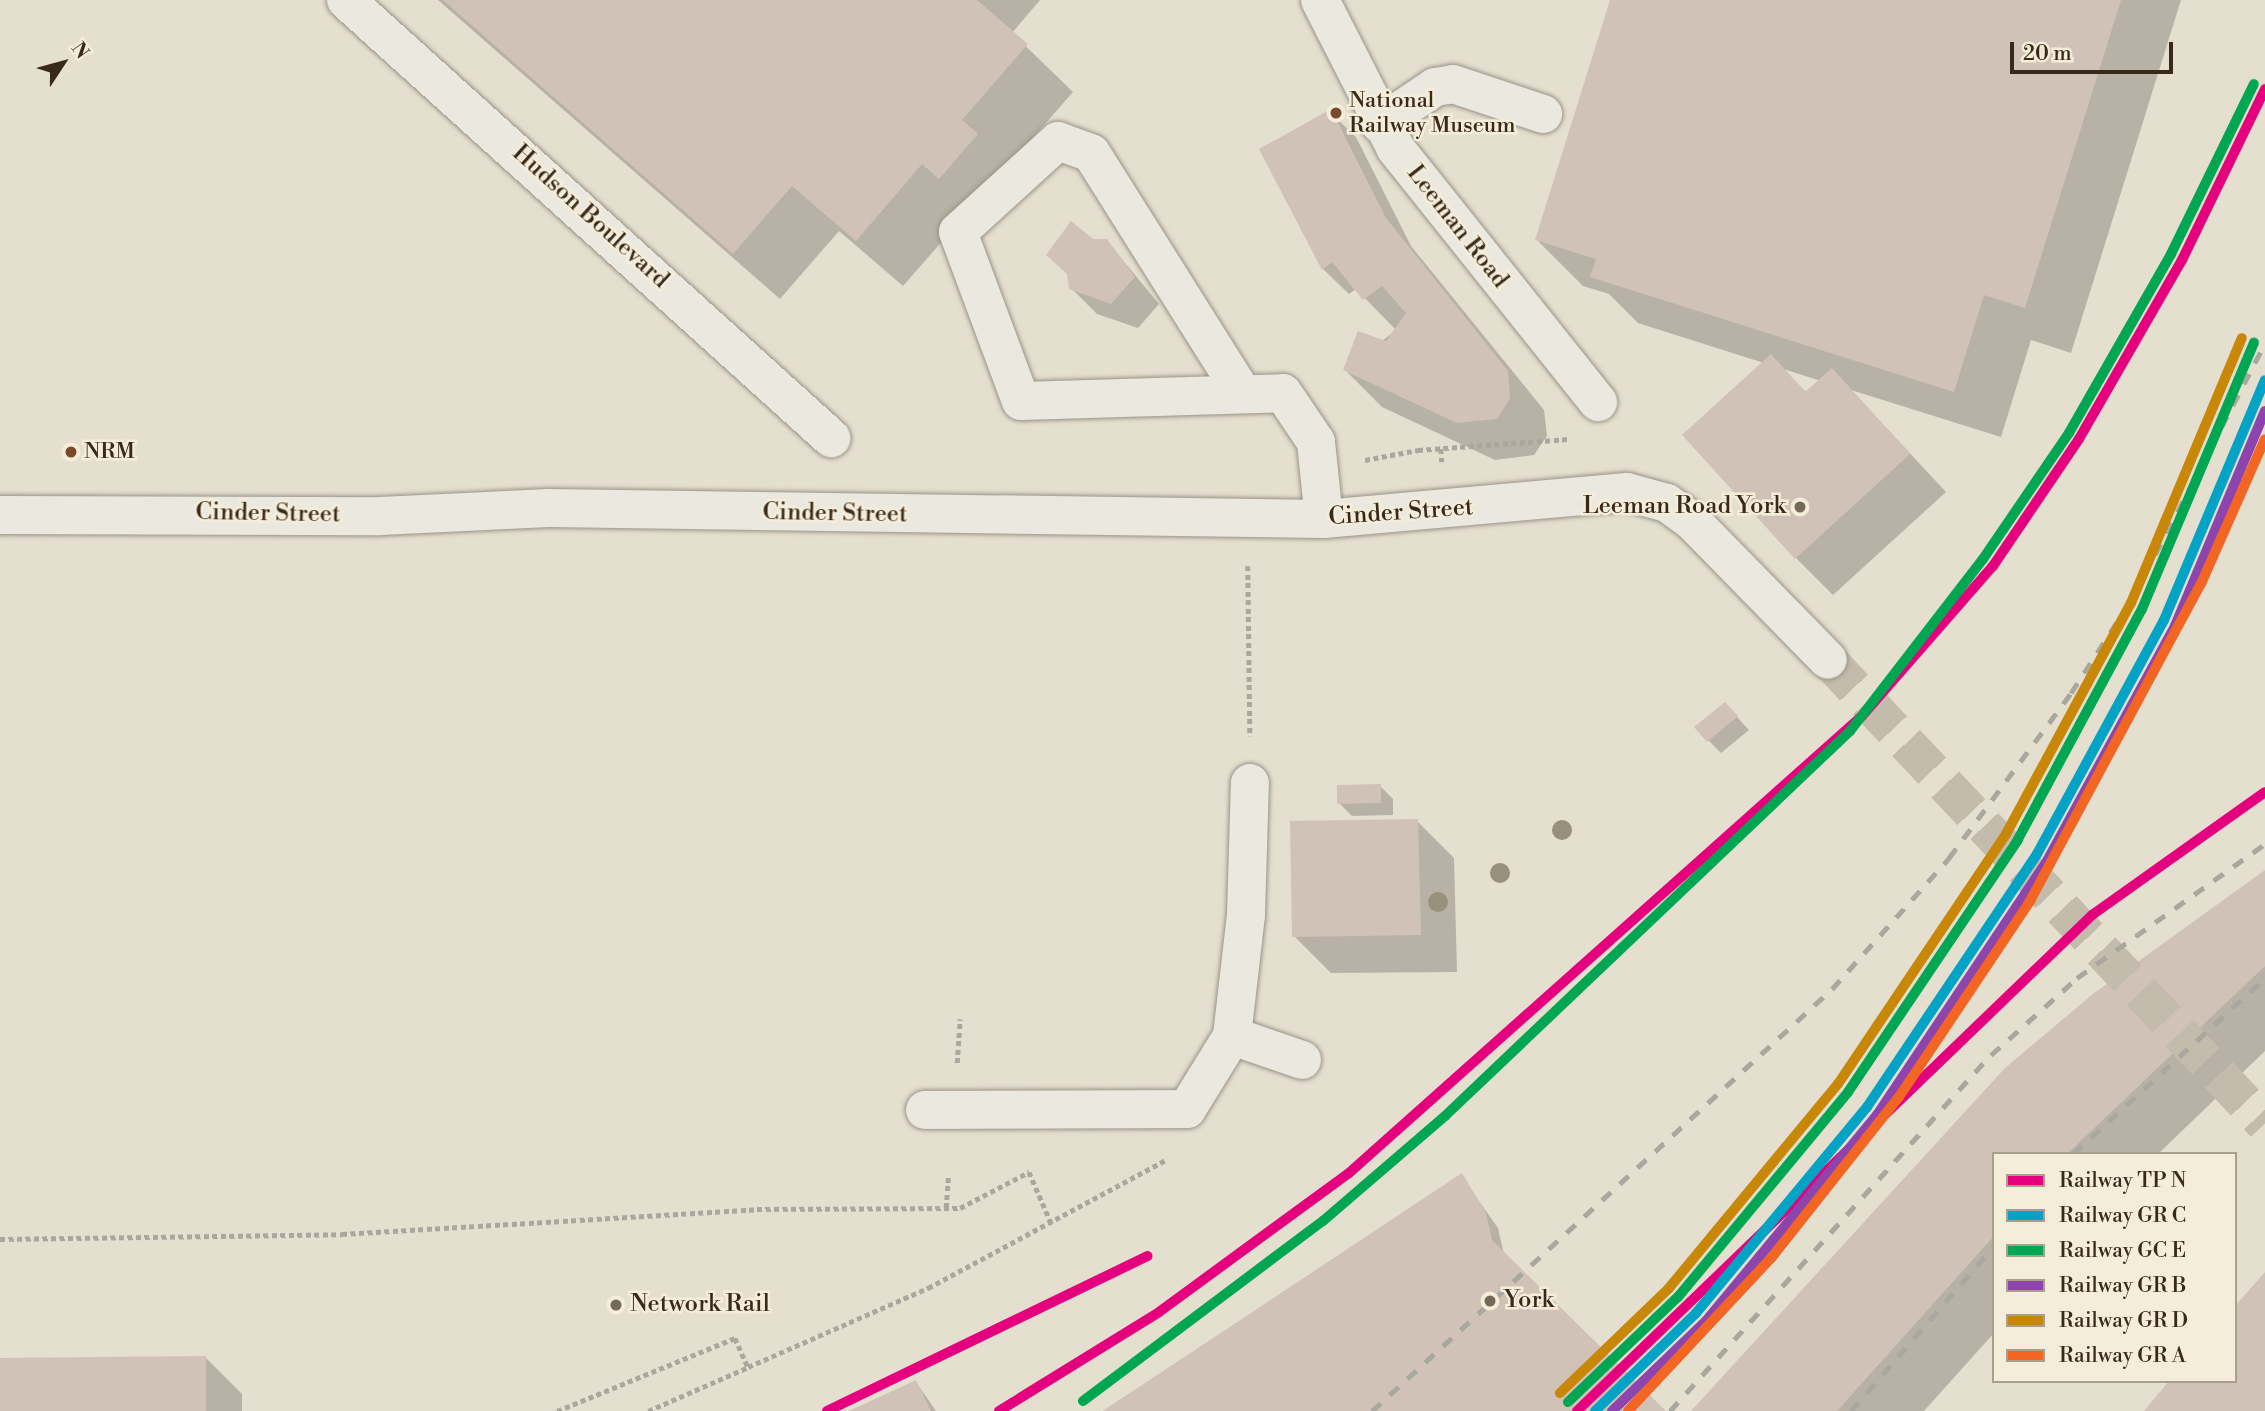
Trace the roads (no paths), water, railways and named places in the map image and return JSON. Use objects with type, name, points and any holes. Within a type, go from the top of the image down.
[{"type":"street","name":"Hudson Boulevard","points":[[346,0],[831,438]]},
{"type":"street","name":"Leeman Road","points":[[1320,0],[1380,124],[1418,179],[1598,402]]},
{"type":"street","points":[[1380,124],[1435,87],[1453,84],[1543,114]]},
{"type":"street","points":[[1241,391],[1091,153],[1058,141],[958,232],[1021,401],[1241,391],[1283,393],[1304,419],[1316,442],[1324,519]]},
{"type":"street","name":"Cinder Street","points":[[0,515],[380,516],[549,508],[1324,519],[1626,492],[1667,503],[1731,556],[1828,660]]},
{"type":"street","points":[[925,1110],[1187,1109],[1232,1036],[1246,915],[1250,783]]},
{"type":"street","points":[[1232,1036],[1302,1060]]},
{"type":"tunnel","points":[[1828,660],[2265,1124]]},
{"type":"railway","points":[[1372,1411],[1832,989],[1949,858],[2071,693],[2133,597],[2265,343]]},
{"type":"railway","points":[[1670,1411],[1991,1055],[2077,978],[2265,844]]},
{"type":"railway","points":[[2075,1152],[2265,978]]},
{"type":"railway","points":[[1851,1411],[1992,1248]]},
{"type":"place","name":"National Railway Museum","points":[[1336,113]]},
{"type":"place","name":"NRM","points":[[71,452]]},
{"type":"place","name":"Leeman Road York","points":[[1800,507]]},
{"type":"place","name":"York","points":[[1490,1301]]},
{"type":"place","name":"Network Rail","points":[[616,1305]]}]
